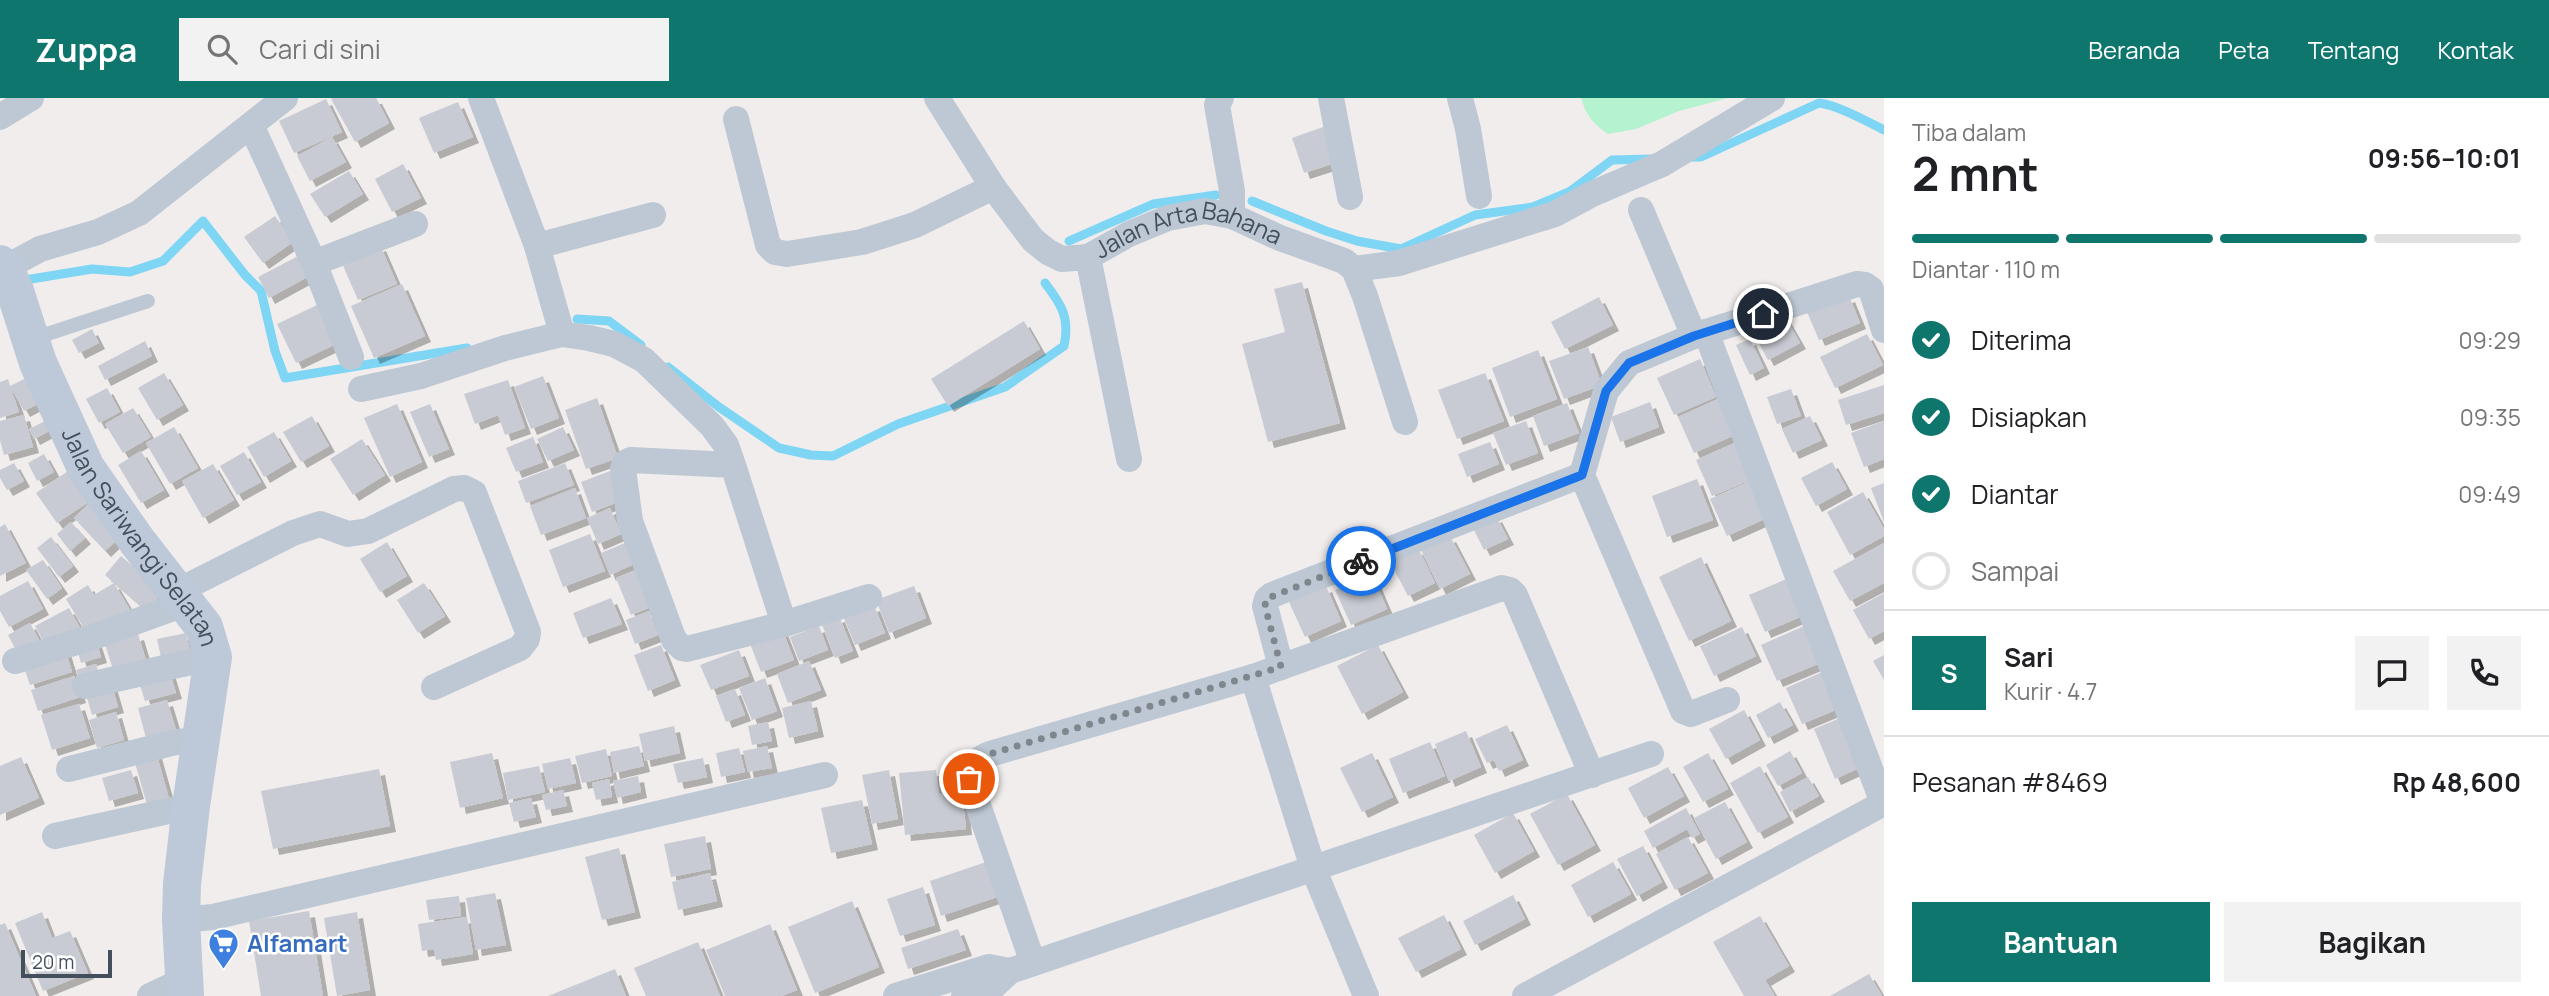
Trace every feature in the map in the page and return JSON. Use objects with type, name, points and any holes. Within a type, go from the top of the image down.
[{"type":"street","points":[[0,117],[31,98]]},
{"type":"street","points":[[7,275],[40,249],[98,232],[139,213],[285,98]]},
{"type":"street","points":[[481,98],[537,246],[562,334]]},
{"type":"street","name":"Jalan Arta Bahana","points":[[937,98],[993,187],[1033,240],[1062,260],[1088,257],[1129,234],[1168,218],[1205,211],[1232,216],[1280,238],[1344,261],[1354,269]]},
{"type":"street","points":[[1221,98],[1217,105],[1232,191],[1232,216]]},
{"type":"street","points":[[1331,98],[1350,197]]},
{"type":"street","points":[[1460,98],[1479,196]]},
{"type":"street","points":[[1405,422],[1366,296],[1354,269],[1399,263],[1555,214],[1592,194],[1662,164],[1772,98]]},
{"type":"street","points":[[736,119],[768,245],[775,252],[787,254],[862,242],[915,225],[993,187]]},
{"type":"street","points":[[251,125],[314,263],[351,358]]},
{"type":"street","points":[[1525,996],[1884,803],[1700,334],[1641,210]]},
{"type":"street","points":[[537,246],[653,215]]},
{"type":"street","points":[[314,263],[415,224]]},
{"type":"street","points":[[1088,257],[1129,459]]},
{"type":"street","name":"Jalan Sariwangi Selatan","points":[[7,275],[38,363],[86,468],[137,541],[204,627],[213,657],[182,884],[185,988]]},
{"type":"street","points":[[1727,701],[1691,714],[1683,711],[1582,475],[1606,391],[1629,363],[1700,334],[1857,284],[1871,289],[1884,330]]},
{"type":"street","points":[[361,389],[421,376],[505,348],[562,334],[614,344],[644,360],[712,426],[726,445],[784,624]]},
{"type":"street","points":[[733,465],[628,461],[622,469],[630,521],[674,640],[682,648],[694,649],[869,597]]},
{"type":"street","points":[[1281,667],[1265,606],[1266,599],[1272,595],[1582,475]]},
{"type":"street","points":[[15,661],[96,636],[182,597],[293,533],[320,524],[348,534],[369,531],[454,489],[464,488],[474,493],[528,632],[527,639],[520,648],[434,687]]},
{"type":"street","points":[[1021,967],[969,779],[973,765],[990,754],[1253,677],[1502,588],[1515,595],[1591,775]]},
{"type":"street","points":[[85,686],[213,657]]},
{"type":"street","points":[[1253,677],[1313,867],[1366,996]]},
{"type":"street","points":[[69,769],[176,743],[200,740]]},
{"type":"street","points":[[964,996],[994,986],[1021,967],[1651,754]]},
{"type":"street","points":[[181,920],[212,917],[825,775]]},
{"type":"street","points":[[55,836],[191,806]]},
{"type":"street","points":[[896,996],[989,967],[1021,967]]},
{"type":"street","points":[[150,996],[185,988]]},
{"type":"lane","points":[[29,335],[44,335],[148,301]]},
{"type":"green space","points":[[1581,98],[1728,98],[1679,111],[1636,129],[1608,134],[1591,119]]},
{"type":"building","points":[[376,98],[389,123],[355,142],[331,99]]},
{"type":"building","points":[[326,99],[342,132],[294,153],[279,121]]},
{"type":"building","points":[[458,102],[473,137],[434,153],[419,118]]},
{"type":"building","points":[[1329,125],[1341,161],[1304,173],[1292,138]]},
{"type":"building","points":[[332,137],[346,162],[310,181],[297,156]]},
{"type":"building","points":[[403,164],[421,198],[392,212],[375,179]]},
{"type":"building","points":[[349,171],[363,194],[325,217],[310,194]]},
{"type":"building","points":[[275,216],[293,242],[263,263],[244,237]]},
{"type":"building","points":[[380,245],[397,284],[358,300],[341,261]]},
{"type":"building","points":[[302,254],[313,274],[269,298],[258,277]]},
{"type":"building","points":[[1302,282],[1340,423],[1268,442],[1242,344],[1285,332],[1274,289]]},
{"type":"building","points":[[402,284],[425,336],[374,358],[351,306]]},
{"type":"building","points":[[1849,296],[1860,323],[1819,340],[1807,312]]},
{"type":"building","points":[[1599,297],[1613,325],[1565,349],[1551,322]]},
{"type":"building","points":[[317,305],[336,344],[296,363],[277,324]]},
{"type":"building","points":[[1785,317],[1800,343],[1768,360],[1754,334]]},
{"type":"building","points":[[1024,321],[1040,349],[948,406],[931,379]]},
{"type":"building","points":[[92,329],[99,343],[79,353],[72,340]]},
{"type":"building","points":[[1867,334],[1883,365],[1835,388],[1820,357]]},
{"type":"building","points":[[1750,339],[1764,368],[1750,375],[1736,345]]},
{"type":"building","points":[[145,341],[152,356],[105,380],[98,366]]},
{"type":"building","points":[[1588,347],[1602,385],[1564,399],[1549,361]]},
{"type":"building","points":[[1538,350],[1557,399],[1510,417],[1492,368]]},
{"type":"building","points":[[1700,359],[1716,397],[1674,415],[1657,378]]},
{"type":"building","points":[[164,373],[183,405],[157,420],[138,388]]},
{"type":"building","points":[[1485,373],[1504,421],[1457,439],[1438,390]]},
{"type":"building","points":[[34,374],[47,399],[24,411],[10,386]]},
{"type":"building","points":[[543,376],[559,418],[531,429],[514,387]]},
{"type":"building","points":[[8,379],[19,412],[0,418],[0,382]]},
{"type":"building","points":[[508,380],[525,428],[505,435],[498,415],[475,424],[464,394]]},
{"type":"building","points":[[1884,385],[1884,413],[1846,425],[1838,400]]},
{"type":"building","points":[[107,388],[120,412],[99,423],[86,399]]},
{"type":"building","points":[[1791,389],[1801,416],[1777,424],[1767,397]]},
{"type":"building","points":[[597,398],[618,458],[586,469],[565,410]]},
{"type":"building","points":[[1720,398],[1737,434],[1694,453],[1678,417]]},
{"type":"building","points":[[1650,402],[1659,427],[1620,442],[1611,417]]},
{"type":"building","points":[[1567,403],[1579,433],[1544,446],[1533,416]]},
{"type":"building","points":[[397,404],[422,462],[390,477],[364,418]]},
{"type":"building","points":[[430,404],[449,449],[429,457],[410,412]]},
{"type":"building","points":[[133,408],[151,437],[123,453],[105,424]]},
{"type":"building","points":[[24,415],[33,447],[4,455],[0,440],[0,421]]},
{"type":"building","points":[[312,416],[329,446],[301,462],[283,432]]},
{"type":"building","points":[[1810,416],[1822,440],[1793,453],[1782,429]]},
{"type":"building","points":[[51,418],[55,428],[34,439],[29,429]]},
{"type":"building","points":[[1526,421],[1538,453],[1506,465],[1493,433]]},
{"type":"building","points":[[1884,421],[1884,459],[1864,467],[1851,433]]},
{"type":"building","points":[[174,427],[198,468],[170,484],[146,443]]},
{"type":"building","points":[[563,427],[574,450],[548,461],[537,439]]},
{"type":"building","points":[[274,432],[291,461],[264,477],[247,447]]},
{"type":"building","points":[[533,437],[543,462],[516,472],[506,448]]},
{"type":"building","points":[[362,439],[385,475],[353,495],[330,459]]},
{"type":"building","points":[[1739,441],[1755,478],[1712,496],[1696,460]]},
{"type":"building","points":[[1490,442],[1499,464],[1467,477],[1458,454]]},
{"type":"building","points":[[141,451],[164,490],[141,503],[118,465]]},
{"type":"building","points":[[244,452],[261,482],[237,495],[220,466]]},
{"type":"building","points":[[44,454],[54,472],[37,481],[28,463]]},
{"type":"building","points":[[1832,462],[1847,489],[1816,506],[1801,478]]},
{"type":"building","points":[[14,463],[24,481],[7,490],[0,478],[0,470]]},
{"type":"building","points":[[565,463],[574,485],[526,503],[518,481]]},
{"type":"building","points":[[213,464],[234,500],[203,518],[182,481]]},
{"type":"building","points":[[71,469],[93,499],[57,523],[36,493]]},
{"type":"building","points":[[610,471],[621,501],[592,512],[581,482]]},
{"type":"building","points":[[1697,479],[1713,520],[1667,537],[1652,496]]},
{"type":"building","points":[[1753,480],[1769,517],[1727,536],[1710,499]]},
{"type":"building","points":[[1884,483],[1884,522],[1871,488]]},
{"type":"building","points":[[575,488],[586,518],[541,535],[530,506]]},
{"type":"building","points":[[1863,492],[1884,529],[1884,536],[1850,555],[1827,512]]},
{"type":"building","points":[[93,500],[124,533],[105,551],[74,518]]},
{"type":"building","points":[[610,508],[621,534],[598,544],[587,518]]},
{"type":"building","points":[[1496,516],[1508,539],[1484,550],[1473,528]]},
{"type":"building","points":[[71,522],[85,538],[70,551],[57,534]]},
{"type":"building","points":[[5,524],[26,563],[0,576],[0,527]]},
{"type":"building","points":[[590,534],[605,571],[563,587],[549,550]]},
{"type":"building","points":[[1450,536],[1470,574],[1440,589],[1421,550]]},
{"type":"building","points":[[51,537],[73,566],[59,577],[37,548]]},
{"type":"building","points":[[387,542],[407,576],[380,592],[360,559]]},
{"type":"building","points":[[625,543],[634,564],[610,575],[601,553]]},
{"type":"building","points":[[1884,543],[1884,583],[1850,601],[1833,571]]},
{"type":"building","points":[[1418,548],[1435,583],[1408,596],[1390,562]]},
{"type":"building","points":[[121,556],[163,592],[147,611],[105,575]]},
{"type":"building","points":[[1701,557],[1731,621],[1689,641],[1659,577]]},
{"type":"building","points":[[43,560],[62,588],[47,599],[26,570]]},
{"type":"building","points":[[638,569],[653,606],[631,615],[616,578]]},
{"type":"building","points":[[1372,574],[1387,609],[1351,625],[1335,590]]},
{"type":"building","points":[[1791,577],[1807,614],[1765,632],[1749,595]]},
{"type":"building","points":[[28,581],[43,609],[9,627],[0,611],[0,596]]},
{"type":"building","points":[[114,583],[130,610],[88,635],[66,599],[88,585],[94,595]]},
{"type":"building","points":[[424,583],[445,616],[418,633],[397,600]]},
{"type":"building","points":[[914,586],[926,618],[889,633],[876,600]]},
{"type":"building","points":[[1326,586],[1341,621],[1305,637],[1289,602]]},
{"type":"building","points":[[1884,593],[1884,631],[1869,639],[1853,610]]},
{"type":"building","points":[[611,598],[622,624],[583,638],[573,613]]},
{"type":"building","points":[[874,605],[885,633],[855,645],[843,616]]},
{"type":"building","points":[[69,608],[80,628],[46,646],[35,626]]},
{"type":"building","points":[[649,611],[658,635],[635,644],[626,620]]},
{"type":"building","points":[[839,616],[853,651],[835,658],[821,622]]},
{"type":"building","points":[[30,623],[39,640],[17,652],[8,635]]},
{"type":"building","points":[[819,626],[828,650],[799,661],[790,637]]},
{"type":"building","points":[[1804,626],[1820,663],[1777,681],[1761,645]]},
{"type":"building","points":[[1742,627],[1756,656],[1714,676],[1700,646]]},
{"type":"building","points":[[782,629],[794,660],[761,672],[749,641]]},
{"type":"building","points":[[186,633],[191,656],[162,662],[157,639]]},
{"type":"building","points":[[138,634],[148,667],[115,676],[105,644]]},
{"type":"building","points":[[95,638],[101,657],[81,663],[76,645]]},
{"type":"building","points":[[661,645],[675,680],[648,691],[634,655]]},
{"type":"building","points":[[1378,645],[1403,692],[1362,714],[1337,666]]},
{"type":"building","points":[[65,649],[72,672],[30,685],[22,662]]},
{"type":"building","points":[[739,650],[749,676],[711,690],[700,665]]},
{"type":"building","points":[[1884,655],[1884,680],[1873,661]]},
{"type":"building","points":[[809,661],[821,690],[788,703],[777,674]]},
{"type":"building","points":[[96,664],[100,677],[80,683],[76,670]]},
{"type":"building","points":[[1829,669],[1845,706],[1802,724],[1786,688]]},
{"type":"building","points":[[169,670],[176,693],[145,701],[138,679]]},
{"type":"building","points":[[74,676],[80,697],[38,711],[31,690]]},
{"type":"building","points":[[765,678],[777,711],[752,720],[739,688]]},
{"type":"building","points":[[111,683],[118,707],[92,715],[85,691]]},
{"type":"building","points":[[735,689],[745,715],[726,722],[716,696]]},
{"type":"building","points":[[167,700],[176,730],[146,738],[138,708]]},
{"type":"building","points":[[811,701],[818,731],[789,738],[782,708]]},
{"type":"building","points":[[1780,702],[1793,725],[1768,738],[1756,715]]},
{"type":"building","points":[[79,704],[90,738],[52,750],[41,715]]},
{"type":"building","points":[[1744,710],[1760,740],[1726,759],[1709,729]]},
{"type":"building","points":[[116,712],[124,740],[97,748],[89,720]]},
{"type":"building","points":[[1845,716],[1866,765],[1835,779],[1814,729]]},
{"type":"building","points":[[768,722],[772,741],[752,745],[748,726]]},
{"type":"building","points":[[1507,725],[1523,760],[1499,771],[1494,760],[1487,763],[1475,739]]},
{"type":"building","points":[[674,726],[680,753],[645,761],[639,734]]},
{"type":"building","points":[[1466,731],[1481,767],[1449,781],[1435,744]]},
{"type":"building","points":[[1430,742],[1445,776],[1403,793],[1389,759]]},
{"type":"building","points":[[639,746],[644,766],[614,773],[610,752]]},
{"type":"building","points":[[767,746],[772,768],[748,772],[743,751]]},
{"type":"building","points":[[739,748],[745,772],[721,777],[716,753]]},
{"type":"building","points":[[155,749],[170,802],[148,808],[133,756]]},
{"type":"building","points":[[606,749],[612,776],[582,783],[575,756]]},
{"type":"building","points":[[1790,751],[1802,773],[1778,786],[1766,765]]},
{"type":"building","points":[[492,753],[503,798],[460,808],[450,762]]},
{"type":"building","points":[[1372,753],[1393,797],[1362,812],[1340,768]]},
{"type":"building","points":[[1708,753],[1728,789],[1703,802],[1683,767]]},
{"type":"building","points":[[21,757],[39,798],[0,815],[0,766]]},
{"type":"building","points":[[570,758],[576,783],[548,789],[542,764]]},
{"type":"building","points":[[703,758],[707,777],[678,783],[673,764]]},
{"type":"building","points":[[539,766],[545,792],[508,800],[503,773]]},
{"type":"building","points":[[1760,766],[1788,817],[1758,833],[1730,783]]},
{"type":"building","points":[[1668,767],[1684,796],[1644,818],[1628,788]]},
{"type":"building","points":[[379,769],[390,826],[273,849],[261,791]]},
{"type":"building","points":[[131,770],[138,793],[109,801],[102,778]]},
{"type":"building","points":[[889,770],[898,819],[872,824],[862,775]]},
{"type":"building","points":[[936,770],[939,794],[962,791],[966,829],[905,835],[899,773]]},
{"type":"building","points":[[638,776],[641,792],[617,798],[613,781]]},
{"type":"building","points":[[1808,777],[1819,796],[1790,812],[1780,792]]},
{"type":"building","points":[[609,779],[612,797],[596,800],[592,783]]},
{"type":"building","points":[[563,790],[567,806],[546,810],[542,795]]},
{"type":"building","points":[[1567,794],[1595,845],[1558,865],[1530,814]]},
{"type":"building","points":[[531,798],[536,817],[514,822],[509,803]]},
{"type":"building","points":[[862,800],[872,844],[831,853],[821,808]]},
{"type":"building","points":[[1725,802],[1747,842],[1716,859],[1694,818]]},
{"type":"building","points":[[1686,808],[1700,834],[1692,838],[1687,829],[1653,848],[1644,831]]},
{"type":"building","points":[[1513,813],[1534,851],[1495,873],[1474,835]]},
{"type":"building","points":[[705,836],[711,869],[671,877],[664,844]]},
{"type":"building","points":[[1688,837],[1708,873],[1675,890],[1656,854]]},
{"type":"building","points":[[1643,846],[1662,882],[1637,896],[1617,859]]},
{"type":"building","points":[[619,848],[635,912],[602,920],[585,857]]},
{"type":"building","points":[[992,860],[1003,895],[941,916],[930,881]]},
{"type":"building","points":[[1613,862],[1631,894],[1588,917],[1571,885]]},
{"type":"building","points":[[710,873],[717,901],[678,910],[672,882]]},
{"type":"building","points":[[923,887],[935,925],[900,936],[887,899]]},
{"type":"building","points":[[495,893],[506,945],[476,950],[466,898]]},
{"type":"building","points":[[1513,895],[1525,919],[1475,945],[1463,921]]},
{"type":"building","points":[[459,896],[461,916],[429,920],[426,900]]},
{"type":"building","points":[[852,901],[879,967],[815,993],[788,927]]},
{"type":"building","points":[[309,911],[323,996],[261,996],[249,921]]},
{"type":"building","points":[[42,912],[52,938],[70,931],[88,973],[43,991],[15,923]]},
{"type":"building","points":[[357,912],[370,990],[337,996],[324,918]]},
{"type":"building","points":[[1444,915],[1461,949],[1416,972],[1398,938]]},
{"type":"building","points":[[1760,916],[1789,966],[1765,980],[1775,996],[1744,996],[1713,942]]},
{"type":"building","points":[[467,917],[473,954],[436,960],[434,949],[422,951],[418,924]]},
{"type":"building","points":[[5,923],[36,996],[0,996],[0,925]]},
{"type":"building","points":[[770,924],[797,990],[781,996],[725,996],[706,950]]},
{"type":"building","points":[[958,929],[966,950],[908,969],[901,948]]},
{"type":"building","points":[[698,942],[720,996],[646,996],[634,968]]},
{"type":"building","points":[[615,969],[626,996],[548,996]]},
{"type":"building","points":[[1869,974],[1882,996],[1830,996]]},
{"type":"waterway","points":[[1690,157],[1701,157],[1819,103],[1843,110],[1884,130]]},
{"type":"waterway","points":[[1252,201],[1357,241],[1401,249],[1475,215],[1533,207],[1569,192],[1612,160],[1651,159]]},
{"type":"waterway","points":[[1069,241],[1153,204],[1216,195]]},
{"type":"waterway","points":[[19,281],[92,269],[130,272],[163,261],[203,221],[245,275],[261,291],[275,351],[285,378],[467,348]]},
{"type":"waterway","points":[[668,367],[719,407],[779,448],[811,455],[833,456],[898,424],[1005,387],[1064,346],[1066,327],[1063,312],[1045,283]]},
{"type":"waterway","points":[[577,319],[609,321],[641,345]]},
{"type":"way so far","points":[[969,779],[973,765],[990,754],[1281,667],[1265,606],[1266,599],[1361,561]]},
{"type":"place","name":"Alfamart","points":[[224,971]]},
{"type":"route","points":[[1361,561],[1582,475],[1606,391],[1629,363],[1694,336],[1763,314]]}]
